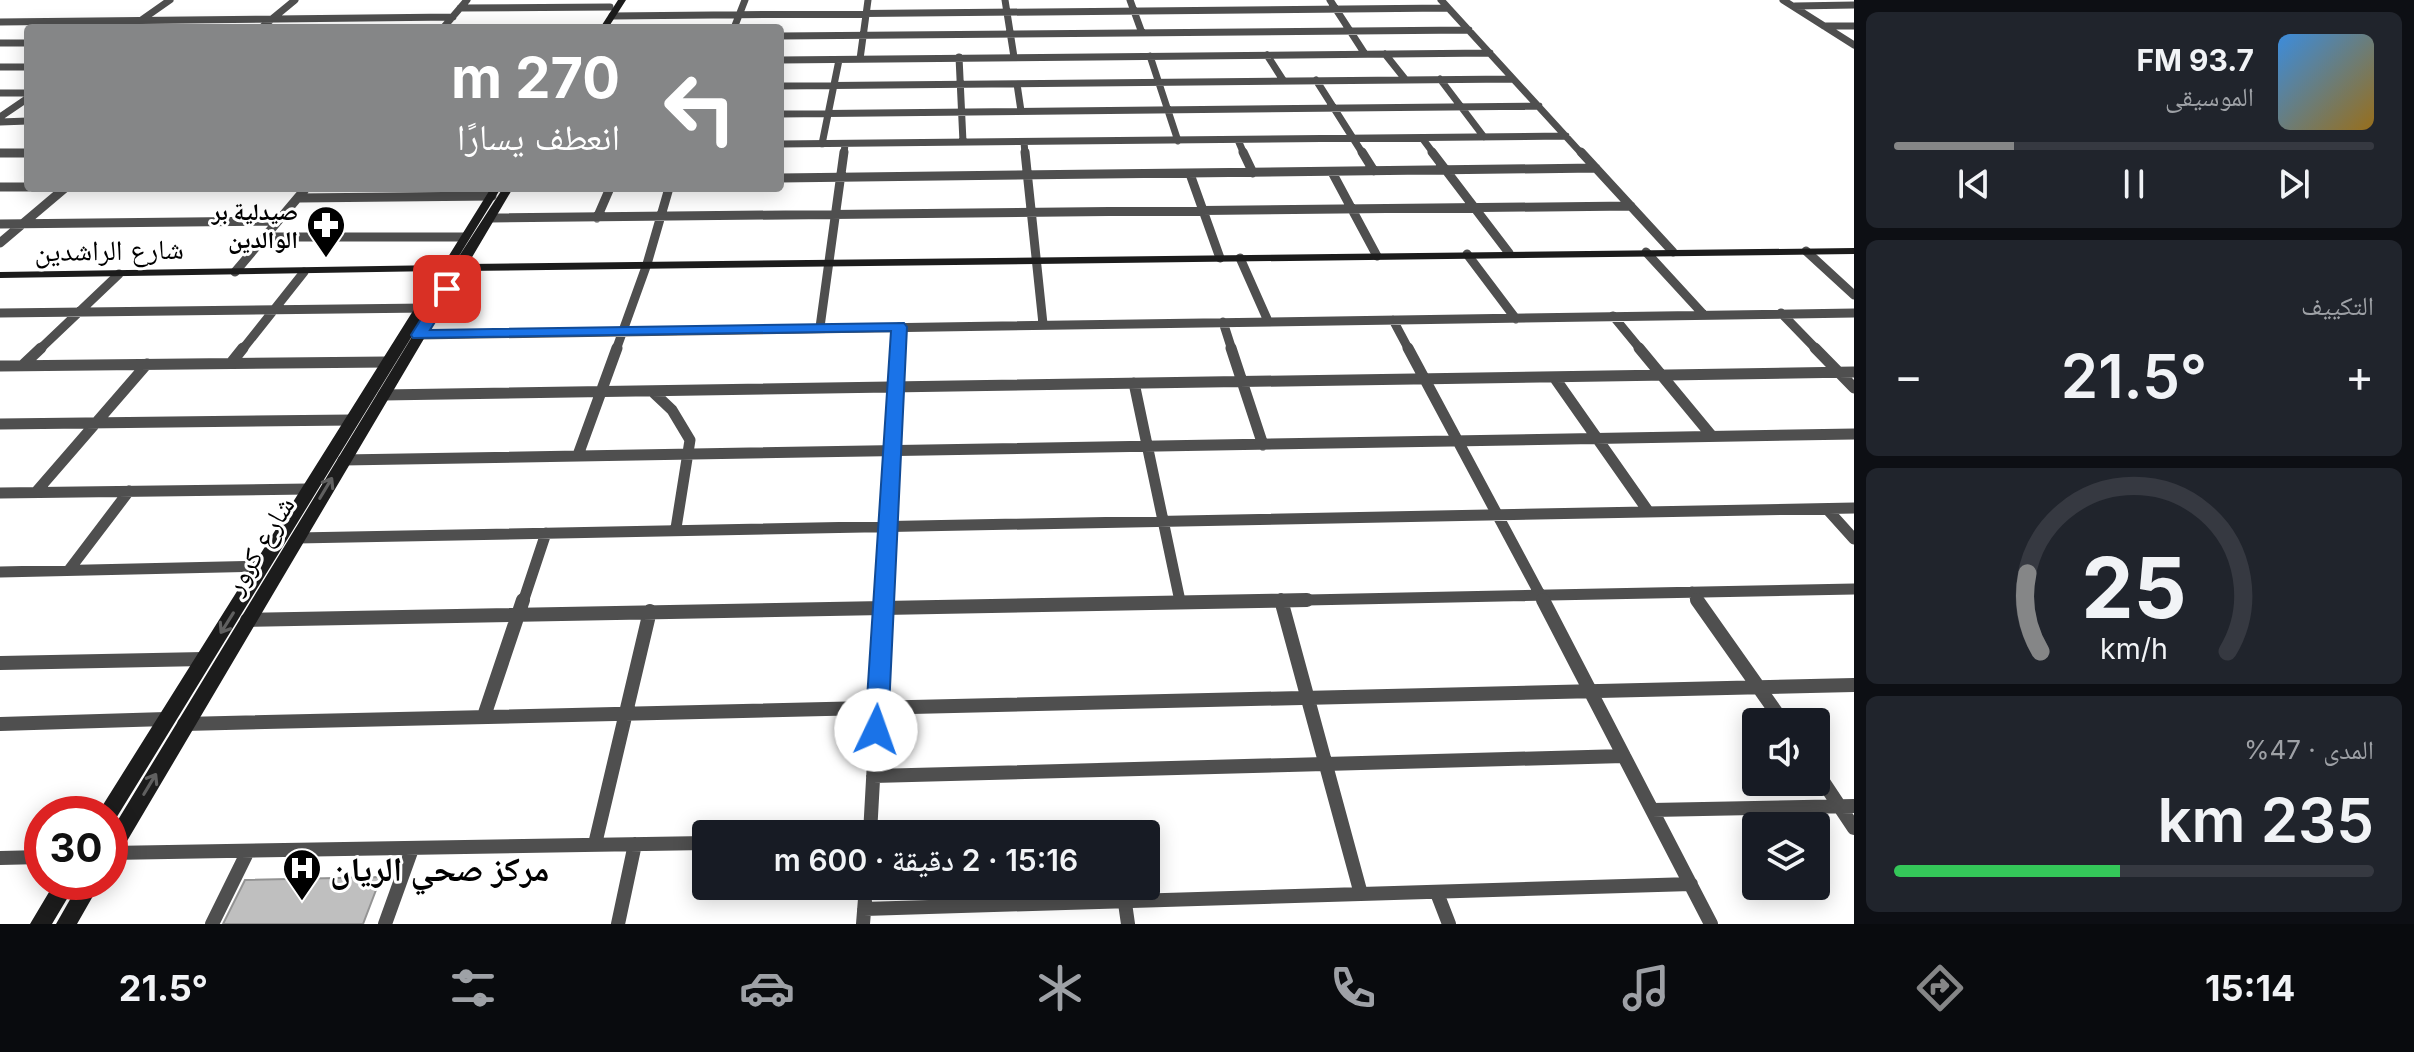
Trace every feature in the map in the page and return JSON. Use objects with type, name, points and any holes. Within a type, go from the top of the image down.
[{"type":"street","points":[[136,24],[170,0]]},
{"type":"street","points":[[266,24],[295,0]]},
{"type":"street","points":[[447,24],[467,0]]},
{"type":"street","points":[[612,8],[622,0]]},
{"type":"street","points":[[736,24],[745,0]]},
{"type":"street","points":[[860,59],[868,0]]},
{"type":"street","points":[[1005,0],[1014,57]]},
{"type":"street","points":[[1130,0],[1142,33]]},
{"type":"street","points":[[1221,0],[1237,32]]},
{"type":"street","points":[[1330,0],[1365,54]]},
{"type":"street","points":[[1441,0],[1673,252]]},
{"type":"street","points":[[1783,0],[1854,45]]},
{"type":"street","points":[[1792,6],[1854,5]]},
{"type":"street","points":[[460,8],[612,8],[687,15],[1448,8]]},
{"type":"street","points":[[913,35],[915,13]]},
{"type":"street","points":[[684,24],[687,15]]},
{"type":"street","points":[[0,22],[453,17]]},
{"type":"street","points":[[86,24],[93,20]]},
{"type":"street","points":[[0,28],[11,21]]},
{"type":"street","points":[[1824,26],[1854,26]]},
{"type":"street","points":[[784,36],[1469,30]]},
{"type":"street","points":[[1288,31],[1304,55]]},
{"type":"street","points":[[1192,32],[1202,55]]},
{"type":"street","points":[[0,43],[24,43]]},
{"type":"street","points":[[784,60],[1490,53]]},
{"type":"street","points":[[1385,54],[1405,79]]},
{"type":"street","points":[[1267,55],[1283,80]]},
{"type":"street","points":[[1150,56],[1178,141]]},
{"type":"street","points":[[959,57],[963,142]]},
{"type":"street","points":[[822,144],[839,60]]},
{"type":"street","points":[[0,67],[24,65]]},
{"type":"street","points":[[1440,79],[1484,137]]},
{"type":"street","points":[[784,86],[1513,79]]},
{"type":"street","points":[[1316,80],[1374,171]]},
{"type":"street","points":[[1017,84],[1021,111]]},
{"type":"street","points":[[0,93],[24,95]]},
{"type":"street","points":[[0,120],[24,99]]},
{"type":"street","points":[[784,114],[1539,106]]},
{"type":"street","points":[[0,120],[24,121]]},
{"type":"street","points":[[784,144],[1566,136]]},
{"type":"street","points":[[1422,138],[1509,253]]},
{"type":"street","points":[[1238,140],[1253,173]]},
{"type":"street","points":[[1024,142],[1043,324]]},
{"type":"street","points":[[820,327],[845,144]]},
{"type":"street","points":[[0,153],[24,153]]},
{"type":"street","points":[[784,178],[1596,168]]},
{"type":"street","points":[[1332,172],[1377,256]]},
{"type":"street","points":[[1190,174],[1220,258]]},
{"type":"street","points":[[0,187],[24,187]]},
{"type":"street","points":[[0,243],[60,192]]},
{"type":"street","points":[[235,272],[303,192]]},
{"type":"street","points":[[299,198],[494,192]]},
{"type":"street","points":[[451,270],[465,237],[494,192]]},
{"type":"street","points":[[451,270],[506,192]]},
{"type":"street","points":[[597,218],[608,192]]},
{"type":"street","points":[[578,455],[647,264],[668,192]]},
{"type":"street","points":[[490,218],[1631,206]]},
{"type":"street","points":[[0,224],[278,221]]},
{"type":"street","points":[[265,237],[465,237]]},
{"type":"street","points":[[1806,251],[1854,295]]},
{"type":"street","name":"شارع الراشدين","points":[[0,275],[451,270],[647,264],[1854,251]]},
{"type":"street","points":[[1646,252],[1703,314]]},
{"type":"street","points":[[1467,254],[1516,319]]},
{"type":"street","points":[[1240,258],[1268,321]]},
{"type":"street","name":"شارع كرور","points":[[119,796],[387,362],[428,308],[451,270]]},
{"type":"street","points":[[231,363],[304,272]]},
{"type":"street","points":[[23,365],[119,274]]},
{"type":"street","points":[[0,313],[428,308]]},
{"type":"street","name":"شارع كرور","points":[[128,821],[419,335],[428,308]]},
{"type":"street","points":[[1781,313],[1854,388]]},
{"type":"street","points":[[419,335],[1854,313]]},
{"type":"street","points":[[1613,316],[1711,435]]},
{"type":"street","points":[[1393,320],[1499,514],[1711,924]]},
{"type":"street","points":[[1223,322],[1263,445]]},
{"type":"street","points":[[871,820],[899,327]]},
{"type":"street","points":[[0,366],[387,362]]},
{"type":"street","points":[[36,492],[147,364]]},
{"type":"street","points":[[383,395],[1854,372]]},
{"type":"street","points":[[1554,377],[1648,511]]},
{"type":"street","points":[[1134,383],[1180,601]]},
{"type":"street","points":[[654,393],[681,422],[690,440],[676,528]]},
{"type":"street","points":[[0,424],[352,420]]},
{"type":"street","points":[[343,460],[1854,434]]},
{"type":"street","points":[[0,493],[308,489]]},
{"type":"street","points":[[69,570],[129,491]]},
{"type":"street","points":[[297,538],[676,528],[1854,508]]},
{"type":"street","points":[[1827,509],[1854,539]]},
{"type":"street","points":[[484,716],[546,533]]},
{"type":"street","points":[[0,572],[262,566]]},
{"type":"street","points":[[247,620],[1854,589]]},
{"type":"street","points":[[1692,592],[1773,708]]},
{"type":"street","points":[[1281,599],[1361,894]]},
{"type":"street","points":[[595,844],[650,611]]},
{"type":"street","points":[[0,663],[204,659]]},
{"type":"street","points":[[184,724],[1854,685]]},
{"type":"street","points":[[0,724],[166,719]]},
{"type":"street","points":[[873,776],[1624,756]]},
{"type":"street","points":[[1830,787],[1847,806],[1854,828]]},
{"type":"street","points":[[1652,810],[1847,806]]},
{"type":"street","points":[[128,852],[692,843]]},
{"type":"street","points":[[618,924],[635,844]]},
{"type":"street","points":[[385,924],[412,849]]},
{"type":"street","points":[[212,924],[248,851]]},
{"type":"street","points":[[0,858],[24,857]]},
{"type":"street","points":[[864,917],[1125,903],[1691,884]]},
{"type":"street","points":[[1437,893],[1449,924]]},
{"type":"street","points":[[40,924],[55,900]]},
{"type":"street","points":[[66,924],[80,900]]},
{"type":"street","points":[[1125,903],[1128,924]]},
{"type":"building","name":"مركز صحي الريان","points":[[381,877],[363,924],[223,924],[245,880]]},
{"type":"place","name":"صيدلية بر الوالدين","points":[[326,259]]},
{"type":"place","name":"مركز صحي الريان","points":[[302,902]]},
{"type":"route","points":[[447,289],[419,335],[899,327],[876,730]]}]
